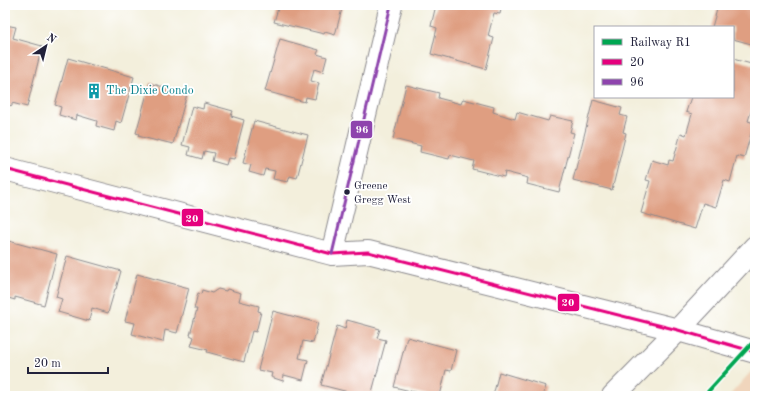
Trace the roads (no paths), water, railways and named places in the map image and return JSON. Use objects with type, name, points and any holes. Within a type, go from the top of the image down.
[{"type":"street","points":[[332,254],[392,5]]},
{"type":"street","points":[[5,169],[332,254],[368,252],[678,330],[755,352]]},
{"type":"street","points":[[613,396],[678,330],[755,247]]},
{"type":"rail line","name":"R1","points":[[704,396],[755,340]]},
{"type":"place","name":"The Dixie Condo","points":[[94,91]]},
{"type":"place","name":"Greene Gregg West","points":[[347,192]]}]
